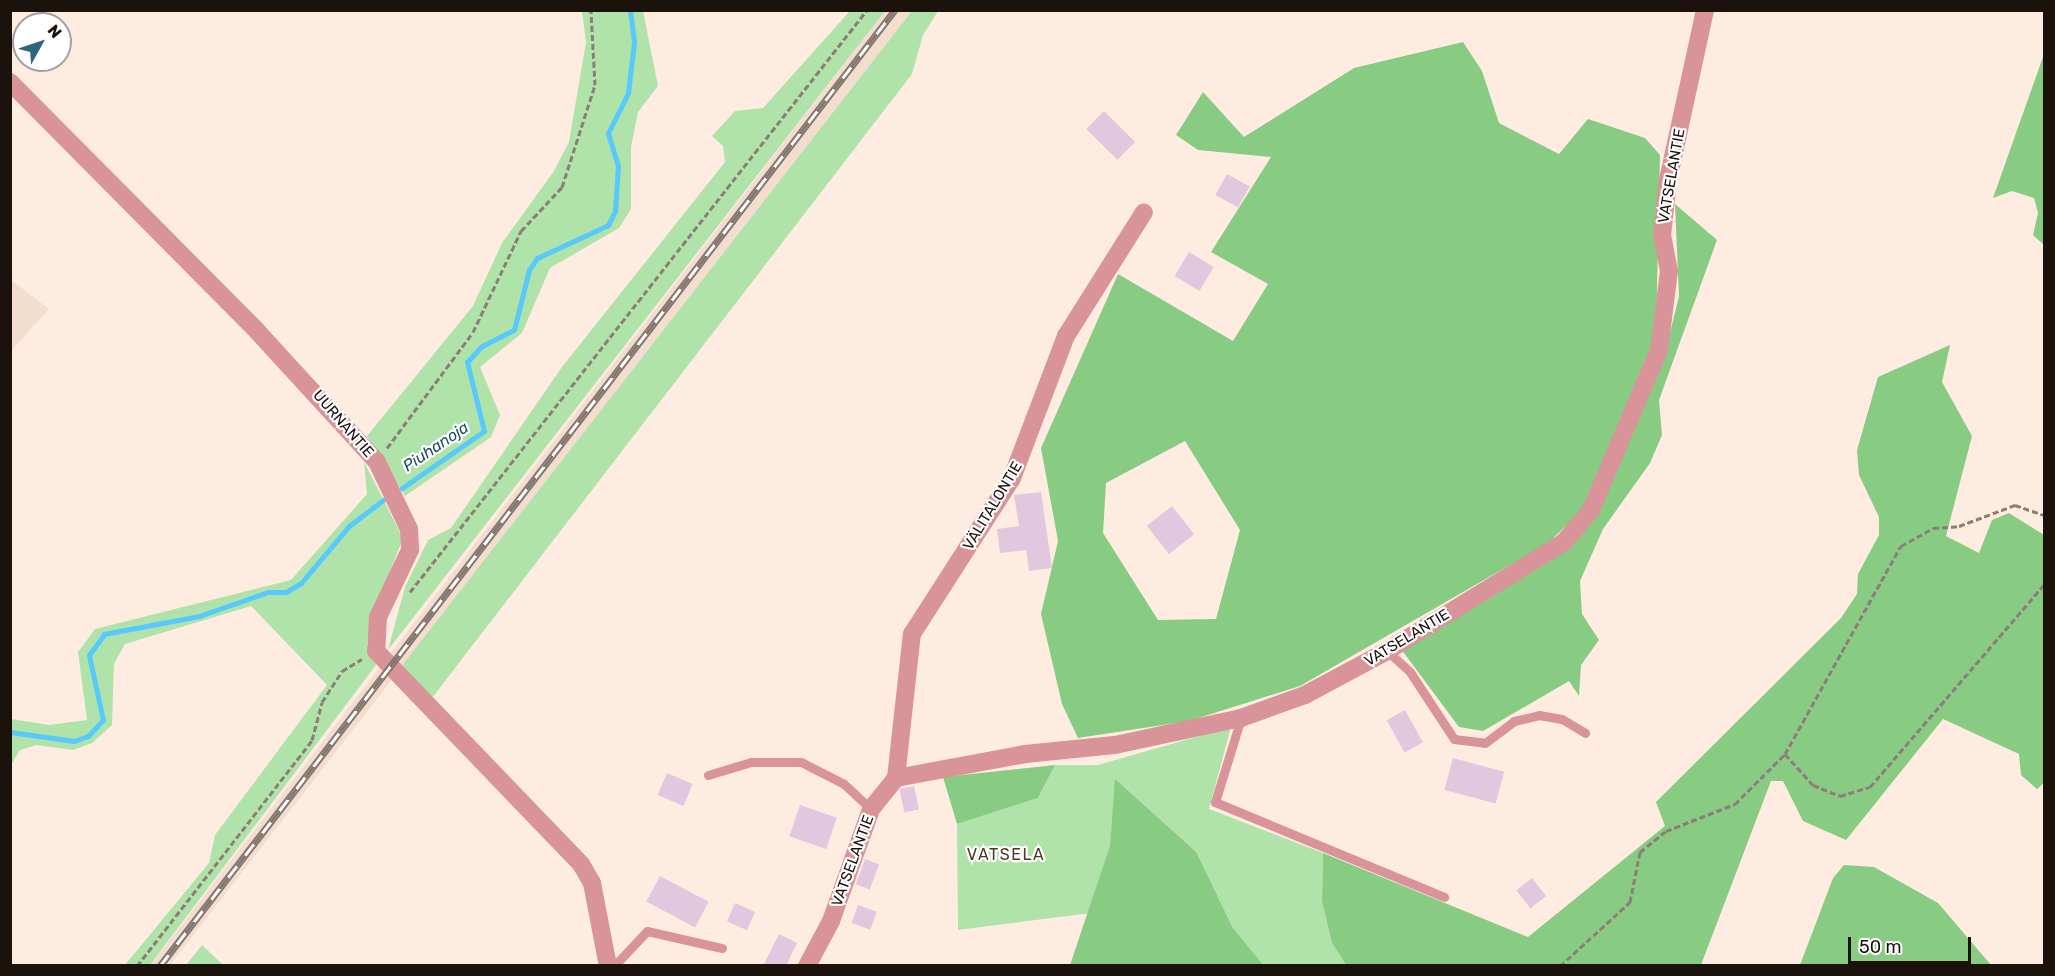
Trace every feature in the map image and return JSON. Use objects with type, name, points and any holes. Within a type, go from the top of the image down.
[{"type":"street","name":"VATSELANTIE","points":[[807,966],[831,921],[871,809],[896,778],[1025,754],[1115,745],[1241,718],[1305,695],[1387,651],[1564,542],[1590,510],[1659,350],[1669,271],[1662,236],[1668,180],[1705,10]]},
{"type":"street","name":"UURNANTIE","points":[[10,82],[296,371],[377,462],[410,529],[410,550],[378,617],[376,651]]},
{"type":"street","name":"VÄLITALONTIE","points":[[896,778],[912,634],[1012,478],[1066,336],[1144,212]]},
{"type":"street","points":[[376,651],[581,864],[592,883],[608,966]]},
{"type":"lane","points":[[1387,651],[1410,672],[1454,739],[1485,743],[1514,721],[1539,715],[1562,719],[1585,733]]},
{"type":"lane","points":[[1241,718],[1215,802],[1444,897]]},
{"type":"lane","points":[[708,775],[751,762],[801,762],[844,784],[871,809]]},
{"type":"lane","points":[[614,966],[647,931],[722,948]]},
{"type":"path","points":[[377,462],[473,332],[521,231],[561,187],[595,85],[591,10]]},
{"type":"path","points":[[406,597],[867,10]]},
{"type":"path","points":[[1560,966],[1630,902],[1640,852],[1666,831],[1735,804],[1785,754],[1901,546],[1933,528],[1959,526],[2015,505],[2044,515]]},
{"type":"path","points":[[1785,754],[1813,785],[1840,796],[1869,788],[2044,585]]},
{"type":"path","points":[[137,966],[312,740],[322,702],[342,671],[376,651]]},
{"type":"shaded area","points":[[885,11],[912,11],[170,965],[150,966]]},
{"type":"shaded area","points":[[11,280],[49,309],[11,351]]},
{"type":"green space","points":[[582,11],[643,11],[658,86],[638,112],[631,147],[631,209],[619,228],[550,268],[522,333],[480,367],[500,415],[491,437],[405,496],[367,436],[473,306],[502,243],[554,171],[569,142],[586,42]]},
{"type":"green space","points":[[850,11],[885,11],[388,650],[405,587],[428,540],[451,528],[562,367],[725,162],[723,146],[712,136],[735,111],[763,108]]},
{"type":"green space","points":[[912,11],[938,11],[923,35],[912,74],[432,698],[401,667]]},
{"type":"green space","points":[[1463,42],[1482,71],[1499,123],[1559,154],[1588,119],[1645,138],[1660,155],[1656,334],[1583,510],[1548,543],[1300,686],[1189,721],[1078,738],[1062,704],[1041,614],[1058,541],[1041,448],[1118,274],[1233,341],[1268,284],[1211,252],[1271,157],[1198,150],[1176,135],[1203,92],[1244,137],[1354,68]],"holes":[[[1185,441],[1240,530],[1216,619],[1158,620],[1103,533],[1106,483]]]},
{"type":"green space","points":[[2044,54],[2044,245],[2033,235],[2038,213],[2034,198],[2012,191],[1993,198]]},
{"type":"green space","points":[[1675,204],[1717,240],[1659,400],[1662,435],[1650,463],[1603,529],[1580,581],[1582,614],[1599,640],[1581,665],[1579,696],[1569,681],[1483,731],[1459,727],[1401,649],[1560,553],[1669,337],[1679,296]]},
{"type":"green space","points":[[1950,345],[1942,382],[1972,436],[1946,536],[1979,553],[1992,520],[2009,513],[2044,535],[2044,783],[2037,789],[2021,775],[2019,754],[1943,719],[1846,840],[1803,821],[1783,781],[1771,781],[1701,965],[1346,965],[1332,943],[1322,901],[1323,853],[1528,937],[1665,826],[1656,802],[1841,618],[1857,594],[1858,574],[1879,535],[1879,517],[1859,475],[1857,450],[1878,377]]},
{"type":"green space","points":[[364,462],[403,538],[374,612],[367,644],[376,665],[150,965],[125,965],[209,863],[215,835],[327,685],[251,606],[125,644],[114,664],[112,725],[92,743],[73,750],[37,745],[20,750],[11,765],[11,719],[49,725],[87,720],[78,652],[95,629],[291,580],[367,494]]},
{"type":"green space","points":[[1231,727],[1209,809],[1323,853],[1322,901],[1332,943],[1346,965],[1262,965],[1233,928],[1218,897],[1116,780],[1110,846],[1091,913],[958,930],[957,824],[1038,798],[1055,765],[1098,765]]},
{"type":"green space","points":[[1055,765],[1038,798],[957,824],[943,777]]},
{"type":"green space","points":[[1115,779],[1196,852],[1233,928],[1263,965],[1070,965],[1110,846]]},
{"type":"green space","points":[[1844,865],[1874,867],[1938,903],[1991,965],[1800,965],[1833,878]]},
{"type":"green space","points":[[202,945],[223,965],[186,965]]},
{"type":"building","points":[[1104,111],[1135,142],[1117,160],[1086,129]]},
{"type":"building","points":[[1227,174],[1250,187],[1238,208],[1215,195]]},
{"type":"building","points":[[1189,252],[1214,267],[1199,291],[1175,276]]},
{"type":"building","points":[[1041,492],[1052,568],[1029,571],[1026,550],[1000,553],[997,529],[1019,526],[1014,495]]},
{"type":"building","points":[[1172,506],[1194,534],[1169,554],[1147,526]]},
{"type":"building","points":[[1405,710],[1423,742],[1405,753],[1387,720]]},
{"type":"building","points":[[1453,758],[1504,772],[1496,804],[1444,790]]},
{"type":"building","points":[[667,773],[693,784],[683,806],[658,795]]},
{"type":"building","points":[[914,786],[919,809],[904,813],[899,789]]},
{"type":"building","points":[[800,805],[837,818],[826,849],[789,836]]},
{"type":"building","points":[[865,859],[879,864],[870,890],[856,884]]},
{"type":"building","points":[[660,876],[709,902],[695,927],[646,902]]},
{"type":"building","points":[[1532,878],[1546,896],[1530,908],[1516,890]]},
{"type":"building","points":[[735,903],[755,912],[747,930],[727,921]]},
{"type":"building","points":[[858,905],[877,912],[870,930],[852,923]]},
{"type":"building","points":[[779,934],[797,943],[786,966],[763,966]]},
{"type":"waterway","name":"Piuhanoja","points":[[402,488],[484,431],[467,362],[482,346],[514,330],[529,270],[537,258],[608,225],[615,211],[618,166],[608,133],[628,93],[634,42],[630,10]]},
{"type":"waterway","name":"Piuhanoja","points":[[10,732],[74,741],[88,736],[103,720],[89,655],[104,634],[199,616],[268,592],[286,592],[301,583],[349,526],[383,500]]},
{"type":"railway","points":[[160,966],[895,10]]},
{"type":"district","name":"VATSELA","points":[[1006,855]]}]
